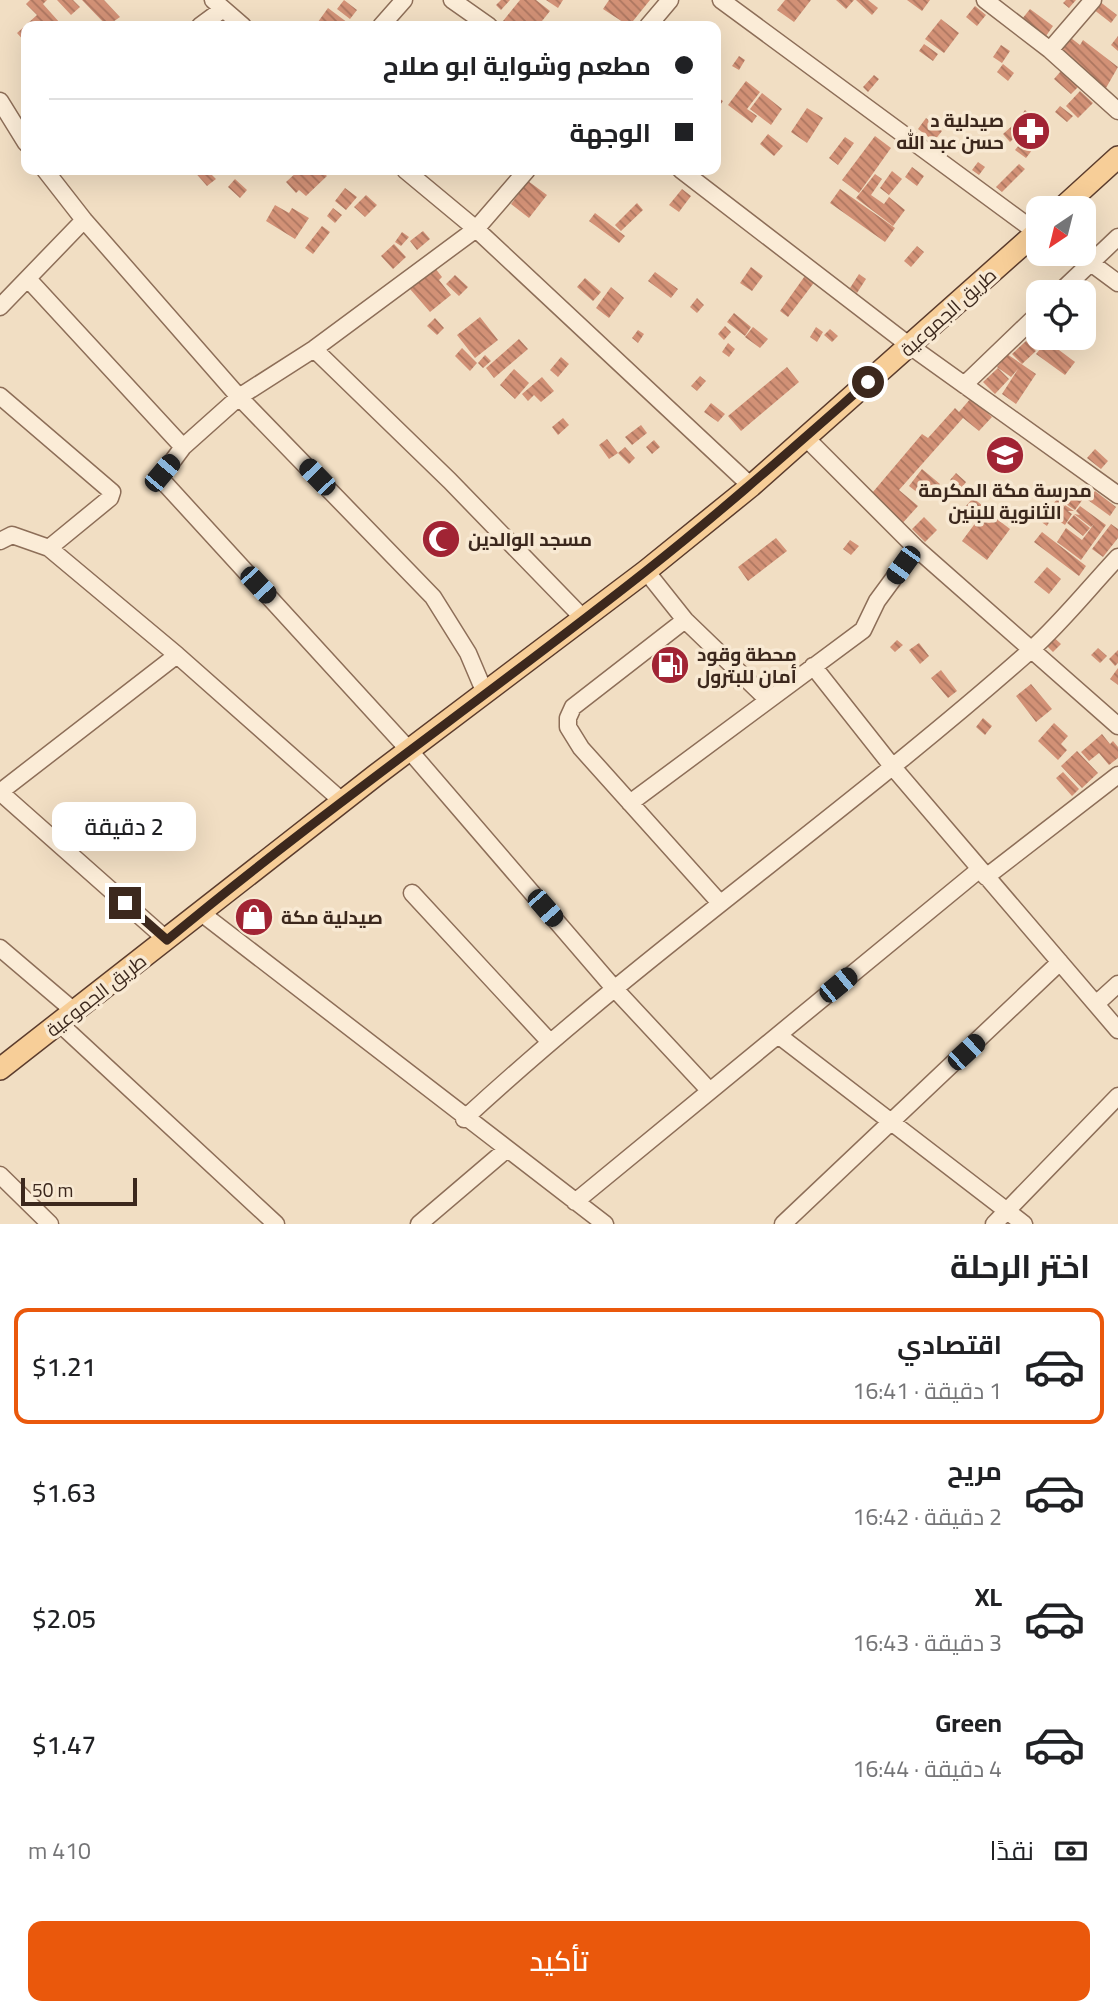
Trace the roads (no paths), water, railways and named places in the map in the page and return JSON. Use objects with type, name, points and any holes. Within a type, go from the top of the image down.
[{"type":"main road","points":[[1075,196],[1118,157]]},
{"type":"main road","name":"طريق الجموعية","points":[[0,1069],[409,750],[646,571],[751,486],[1026,241]]},
{"type":"street","points":[[385,21],[404,0]]},
{"type":"street","points":[[452,0],[482,21]]},
{"type":"street","points":[[652,21],[670,0]]},
{"type":"street","points":[[721,0],[1026,223]]},
{"type":"street","points":[[985,0],[1050,50],[1118,111]]},
{"type":"street","points":[[1050,50],[1093,0]]},
{"type":"street","points":[[204,21],[218,4],[237,21]]},
{"type":"street","points":[[0,100],[21,135]]},
{"type":"street","points":[[49,175],[84,220],[239,397],[433,597],[468,653],[485,693]]},
{"type":"street","points":[[411,175],[476,229],[751,486]]},
{"type":"street","points":[[523,175],[476,229],[314,349],[239,397],[183,447],[160,478],[409,750],[613,987],[709,1090]]},
{"type":"street","points":[[688,175],[910,346],[1118,495]]},
{"type":"street","points":[[0,307],[84,220]]},
{"type":"street","points":[[1096,258],[1118,237]]},
{"type":"street","points":[[1073,280],[1088,266]]},
{"type":"street","points":[[1095,266],[1118,283]]},
{"type":"street","points":[[28,279],[183,447]]},
{"type":"street","points":[[964,385],[1026,326]]},
{"type":"street","points":[[314,349],[450,481],[584,619]]},
{"type":"street","points":[[0,396],[112,492],[110,498],[49,548]]},
{"type":"street","points":[[805,437],[916,548],[1033,648],[1118,726]]},
{"type":"street","points":[[0,541],[12,535],[49,548],[177,654],[342,802]]},
{"type":"street","points":[[630,803],[863,631],[877,601],[916,548]]},
{"type":"street","points":[[464,1119],[613,987],[892,766],[1033,648],[1118,557]]},
{"type":"street","points":[[646,571],[685,620],[768,700]]},
{"type":"street","points":[[685,620],[573,707],[568,718],[568,727],[581,748],[720,903]]},
{"type":"street","points":[[167,940],[0,792],[177,654]]},
{"type":"street","points":[[813,666],[892,766],[1118,1030]]},
{"type":"street","points":[[575,1202],[709,1090],[983,873],[1118,775]]},
{"type":"street","points":[[412,893],[549,1041]]},
{"type":"street","points":[[200,912],[464,1119],[605,1224]]},
{"type":"street","points":[[0,948],[276,1224]]},
{"type":"street","points":[[783,1224],[1060,962]]},
{"type":"street","points":[[1096,1004],[1118,984]]},
{"type":"street","points":[[778,1035],[1024,1224]]},
{"type":"street","points":[[994,1224],[1118,1096]]},
{"type":"street","points":[[419,1224],[507,1149]]},
{"type":"street","points":[[0,1175],[50,1224]]},
{"type":"place","name":"صيدلية د حسن عبد الله","points":[[1031,131]]},
{"type":"place","name":"مدرسة مكة المكرمة الثانوية للبنين","points":[[1005,455]]},
{"type":"place","name":"مسجد الوالدين","points":[[441,539]]},
{"type":"place","name":"محطة وقود أمان للبترول","points":[[670,665]]},
{"type":"place","name":"صيدلية مكة","points":[[254,917]]}]
